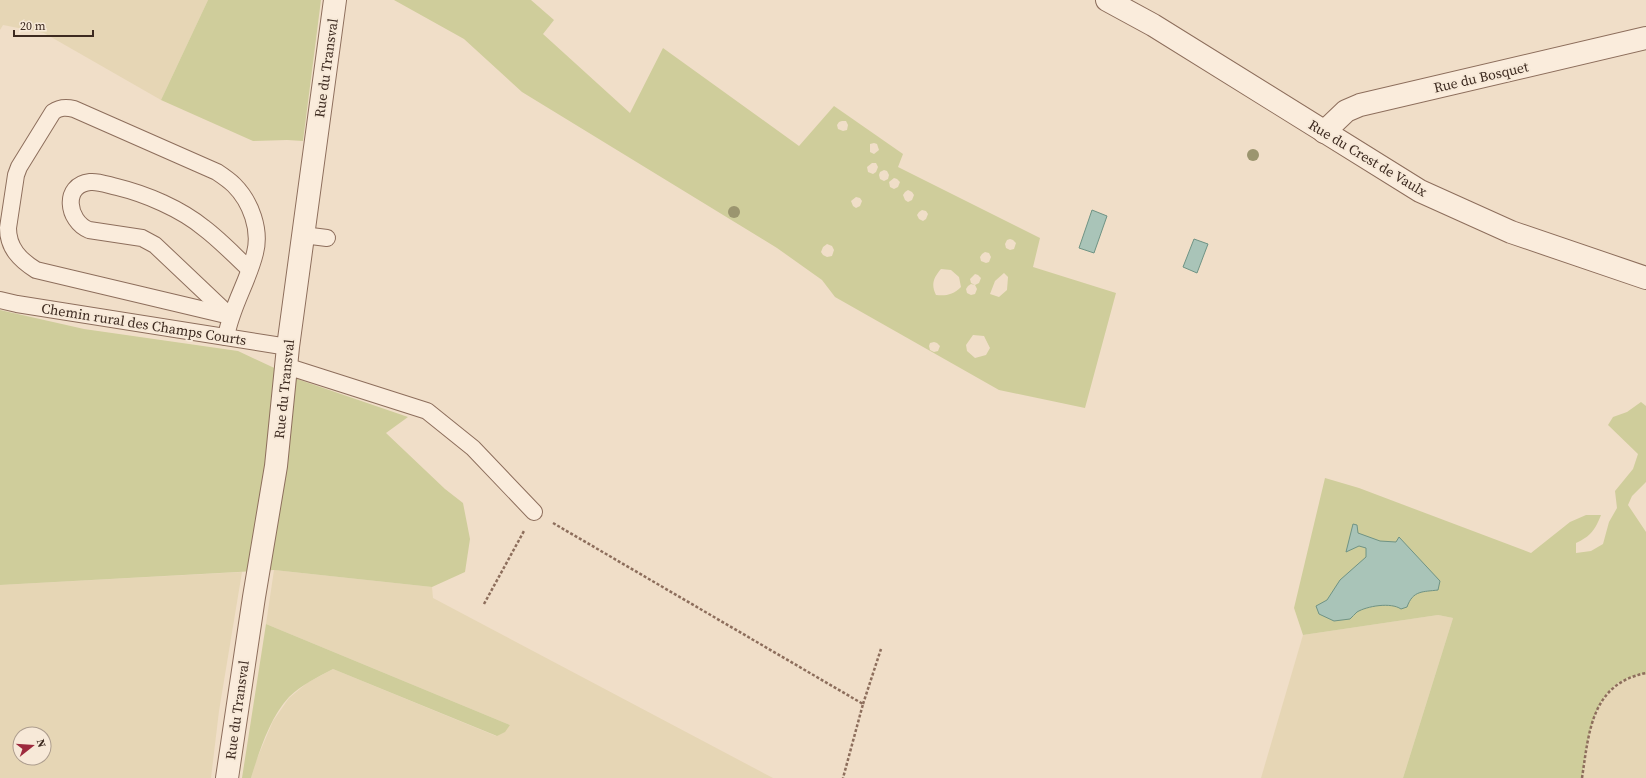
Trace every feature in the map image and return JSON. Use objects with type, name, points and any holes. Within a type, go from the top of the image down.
[{"type":"street","name":"Rue du Transval","points":[[227,778],[254,597],[276,466],[287,356],[335,0]]},
{"type":"street","name":"Rue du Crest de Vaulx","points":[[1121,3],[1420,191],[1511,232],[1646,278]]},
{"type":"street","name":"Rue du Bosquet","points":[[1324,132],[1346,111],[1360,105],[1646,38]]},
{"type":"lane","points":[[226,337],[230,316],[249,269],[256,245],[256,227],[248,202],[234,185],[217,172],[74,109],[65,108],[56,110],[50,116],[19,167],[14,182],[8,236],[12,248],[20,259],[36,270],[230,316]]},
{"type":"lane","points":[[230,316],[155,245],[142,238],[89,230],[82,227],[76,222],[71,209],[72,193],[75,188],[81,184],[95,182],[130,190],[149,197],[197,222],[249,269]]},
{"type":"lane","points":[[303,235],[327,238]]},
{"type":"lane","name":"Chemin rural des Champs Courts","points":[[0,300],[17,304],[226,337],[287,356],[427,410],[473,448],[534,512]]},
{"type":"path","points":[[484,604],[534,512],[863,704]]},
{"type":"path","points":[[844,778],[863,704],[881,649]]},
{"type":"path","points":[[1582,778],[1592,725],[1603,699],[1611,688],[1624,679],[1646,672]]},
{"type":"shaded area","points":[[0,0],[208,0],[161,100],[44,33],[3,25],[0,30]]},
{"type":"shaded area","points":[[208,0],[321,0],[303,141],[253,141],[161,100]]},
{"type":"shaded area","points":[[394,0],[531,0],[554,20],[543,34],[630,113],[663,48],[799,146],[834,106],[903,154],[898,167],[1040,238],[1033,267],[1116,293],[1085,408],[999,390],[835,297],[822,280],[777,248],[522,92],[464,39]],"holes":[[[846,121],[848,125],[847,130],[843,131],[838,129],[837,125],[839,122]],[[874,143],[877,144],[879,150],[874,154],[870,152],[870,144]],[[872,163],[876,163],[878,167],[876,172],[873,174],[868,172],[867,167]],[[884,170],[887,171],[889,175],[888,179],[884,181],[880,179],[880,172]],[[894,178],[900,182],[898,187],[894,189],[890,187],[889,182]],[[908,190],[912,192],[914,195],[912,200],[908,202],[905,200],[903,195],[905,192]],[[856,197],[860,198],[862,201],[860,206],[856,208],[853,206],[851,201]],[[922,210],[926,211],[928,214],[926,219],[923,221],[919,219],[917,215],[919,212]],[[1010,239],[1016,243],[1014,249],[1010,250],[1006,248],[1005,244],[1007,240]],[[827,244],[832,246],[834,250],[832,256],[827,257],[821,252],[823,247]],[[985,252],[989,253],[991,257],[989,262],[986,263],[981,261],[980,257],[982,254]],[[941,269],[951,270],[959,277],[961,287],[955,292],[949,294],[936,295],[933,285],[936,275]],[[1004,273],[1008,277],[1007,290],[999,297],[990,294],[995,281]],[[975,274],[981,278],[979,283],[975,285],[971,283],[970,279]],[[971,284],[975,285],[977,289],[975,294],[971,295],[967,293],[966,289]],[[973,335],[984,336],[990,348],[986,355],[975,358],[967,351],[966,345]],[[934,342],[940,346],[938,351],[934,352],[930,350],[929,346],[930,343]]]},
{"type":"shaded area","points":[[1092,210],[1107,216],[1094,253],[1079,248]]},
{"type":"shaded area","points":[[1194,239],[1208,244],[1197,273],[1183,267]]},
{"type":"shaded area","points":[[0,310],[84,329],[238,351],[300,380],[408,417],[386,433],[445,489],[463,503],[470,539],[465,572],[432,587],[274,570],[0,585]]},
{"type":"shaded area","points":[[1641,402],[1646,406],[1646,482],[1632,496],[1628,505],[1646,532],[1646,674],[1639,674],[1616,684],[1606,694],[1593,720],[1582,778],[1403,778],[1453,618],[1438,615],[1303,635],[1294,608],[1325,478],[1359,488],[1531,553],[1570,522],[1586,515],[1601,515],[1592,532],[1576,543],[1576,553],[1591,551],[1603,544],[1609,522],[1617,508],[1615,491],[1633,469],[1638,454],[1608,425],[1613,417],[1627,412]]},
{"type":"shaded area","points":[[1353,524],[1357,525],[1358,533],[1380,541],[1396,542],[1399,537],[1440,581],[1438,590],[1423,592],[1415,595],[1409,601],[1407,607],[1401,609],[1385,605],[1373,607],[1357,612],[1350,619],[1334,621],[1319,614],[1316,606],[1327,600],[1340,580],[1366,557],[1366,548],[1359,546],[1346,552]]},
{"type":"shaded area","points":[[274,570],[432,587],[433,598],[773,778],[251,778],[256,761],[273,721],[289,698],[307,683],[333,669],[496,736],[510,725],[266,624]]},
{"type":"shaded area","points":[[242,572],[219,711],[211,778],[0,778],[0,585]]},
{"type":"shaded area","points":[[1438,615],[1453,618],[1403,778],[1261,778],[1303,635]]},
{"type":"shaded area","points":[[266,624],[510,725],[505,732],[497,736],[333,669],[304,685],[289,697],[282,705],[276,714],[262,746],[251,778],[242,778]]},
{"type":"shaded area","points":[[1642,673],[1646,674],[1646,778],[1582,778],[1592,725],[1603,699],[1611,688],[1624,679]]}]
